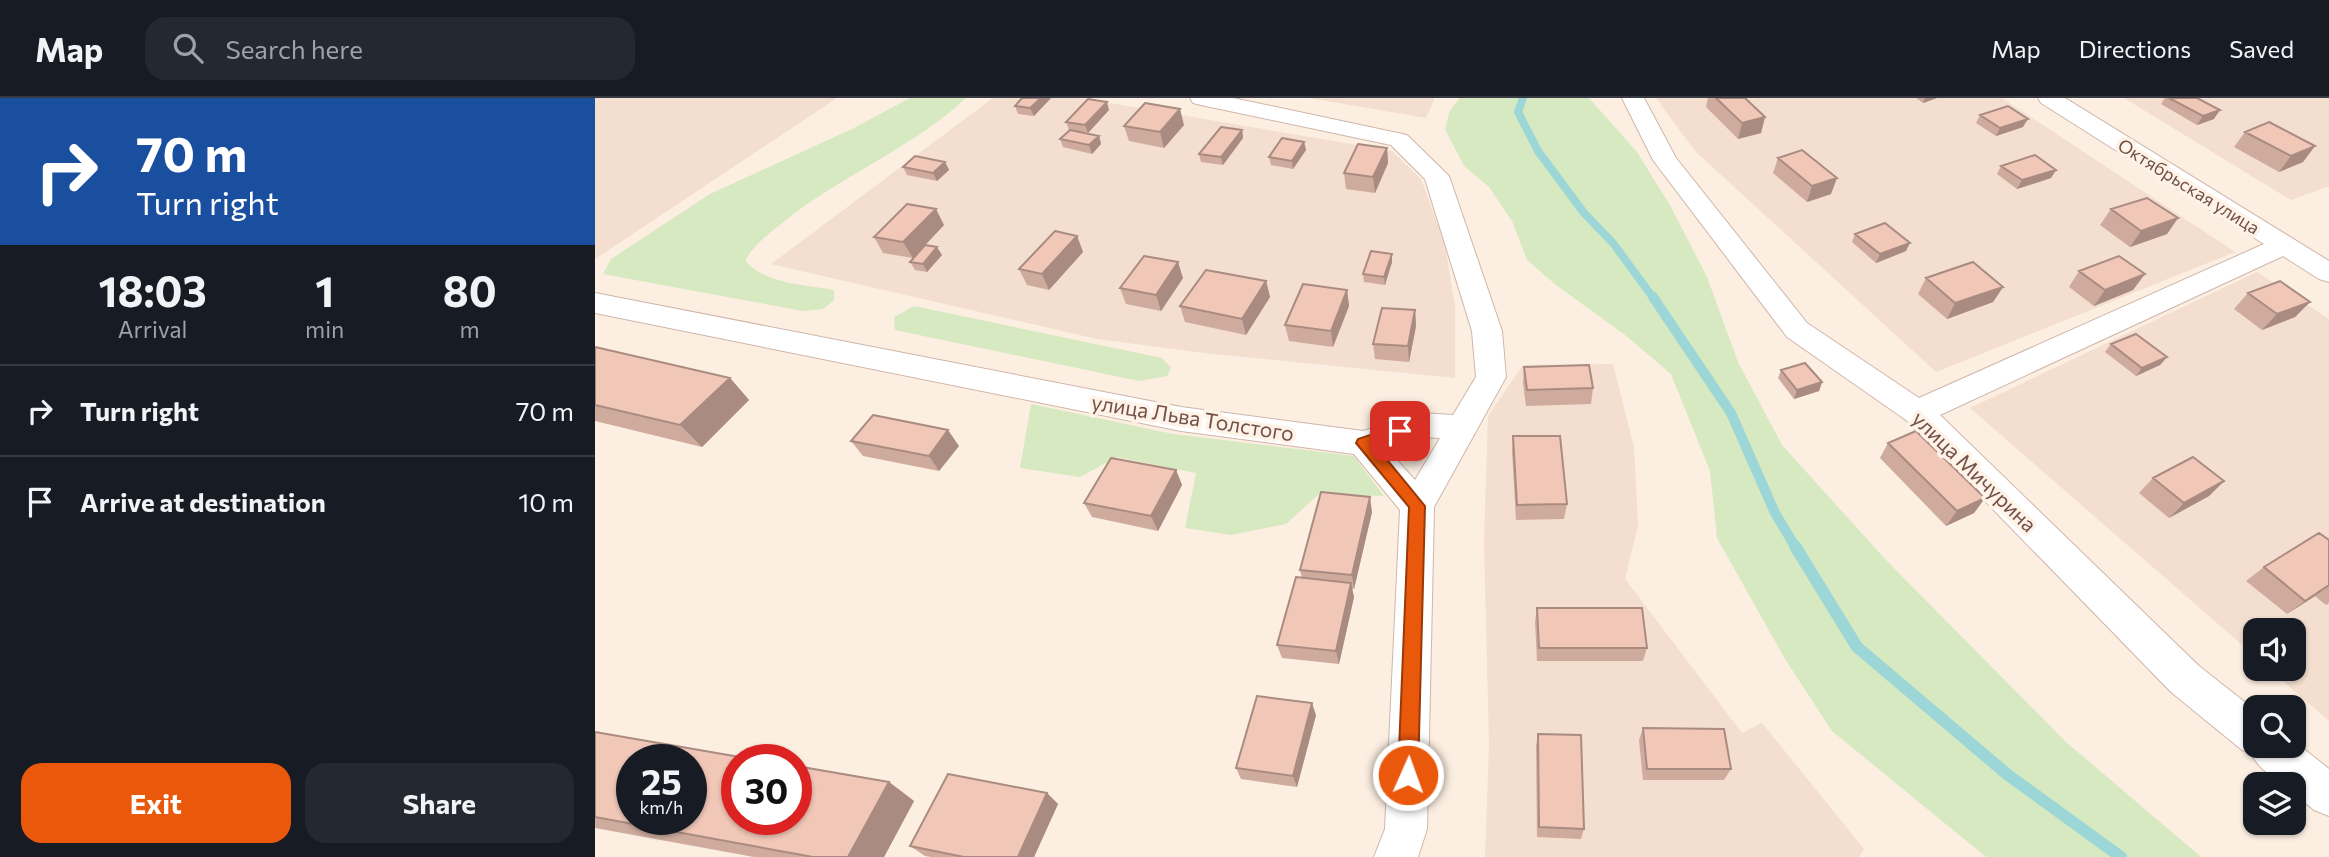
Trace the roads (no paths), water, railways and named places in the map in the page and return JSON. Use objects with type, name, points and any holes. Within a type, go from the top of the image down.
[{"type":"street","points":[[1201,98],[1399,140],[1437,176],[1487,331],[1491,377],[1417,506],[1406,830],[1395,857]]},
{"type":"street","name":"улица Мичурина","points":[[1633,98],[1665,160],[1797,330],[1917,412],[2185,679],[2243,726]]},
{"type":"street","name":"Октябрьская улица","points":[[2049,98],[2329,273]]},
{"type":"street","points":[[1917,412],[2285,245]]},
{"type":"street","name":"улица Льва Толстого","points":[[595,303],[1181,419],[1363,443]]},
{"type":"street","points":[[1417,506],[1363,443],[1419,425],[1462,427]]},
{"type":"street","points":[[2283,758],[2329,795]]},
{"type":"waterway","points":[[1523,98],[1518,112],[1538,151],[1584,213],[1613,243],[1654,299]]},
{"type":"waterway","points":[[1653,297],[1731,413],[1775,513],[1796,548]]},
{"type":"waterway","points":[[1795,546],[1857,647],[2008,775],[2121,857]]}]
